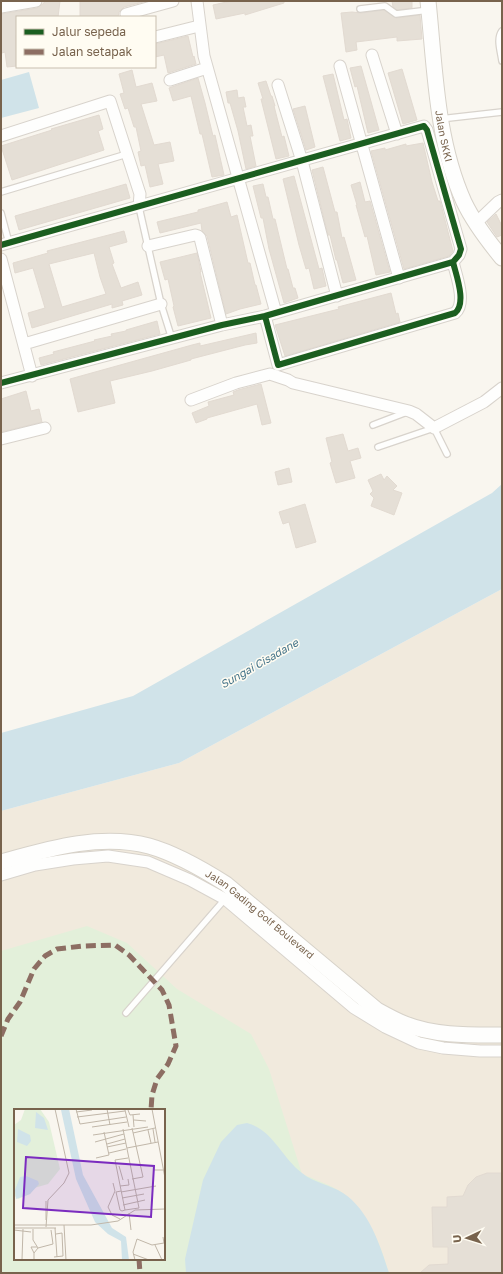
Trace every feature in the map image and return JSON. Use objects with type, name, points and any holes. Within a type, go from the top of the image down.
[{"type":"main road","name":"Jalan SKKI","points":[[428,5],[440,119],[449,161],[456,183],[465,203],[487,240],[502,258]]},
{"type":"main road","name":"Jalan Gading Golf Boulevard","points":[[1,862],[54,848],[76,844],[123,842],[149,846],[201,868],[226,884],[377,1010],[405,1024],[432,1032],[464,1035],[502,1035]]},
{"type":"street","points":[[1,7],[36,1]]},
{"type":"street","points":[[126,14],[173,1]]},
{"type":"street","points":[[197,1],[199,26],[207,68],[276,313]]},
{"type":"street","points":[[156,37],[199,26]]},
{"type":"street","points":[[372,55],[397,134]]},
{"type":"street","points":[[340,66],[399,278]]},
{"type":"street","points":[[170,80],[207,68]]},
{"type":"street","points":[[278,84],[302,160],[337,296]]},
{"type":"street","points":[[1,136],[110,101],[140,194],[139,207]]},
{"type":"street","points":[[1,383],[222,325],[265,316],[399,278],[453,262],[459,255],[461,249],[427,130],[424,126],[419,126],[397,134],[5,244]]},
{"type":"street","points":[[476,223],[502,200]]},
{"type":"street","points":[[148,246],[195,235],[200,238],[222,325]]},
{"type":"street","points":[[1,259],[32,376]]},
{"type":"street","points":[[265,316],[278,365],[455,313],[459,310],[460,305],[459,286],[453,262]]},
{"type":"street","points":[[24,344],[161,304]]},
{"type":"street","points":[[191,400],[236,383],[270,374],[293,383],[409,411],[416,414],[434,428],[484,402],[502,388]]},
{"type":"street","points":[[1,440],[45,428]]},
{"type":"street","name":"Jalan Gading Golf Boulevard","points":[[1,875],[35,865],[73,859],[108,856],[148,862],[190,880],[225,899],[354,1008],[385,1027],[419,1043],[443,1048],[502,1051]]},
{"type":"lane","points":[[360,9],[385,6],[396,14],[428,5]]},
{"type":"lane","points":[[502,32],[500,34],[499,43],[502,61]]},
{"type":"lane","points":[[440,119],[502,112]]},
{"type":"lane","points":[[1,192],[127,154]]},
{"type":"lane","points":[[139,207],[161,304],[172,339]]},
{"type":"lane","points":[[1,213],[5,244]]},
{"type":"lane","points":[[373,426],[409,411]]},
{"type":"lane","points":[[378,447],[434,428],[447,454]]},
{"type":"lane","points":[[126,1013],[225,899]]},
{"type":"shaded area","points":[[502,589],[502,1273],[1,1273],[1,811],[179,763]]},
{"type":"green space","points":[[87,926],[127,943],[177,989],[251,1034],[269,1069],[302,1174],[335,1188],[353,1202],[367,1220],[382,1251],[389,1273],[1,1273],[1,951]]},
{"type":"water","points":[[29,72],[39,108],[1,118],[1,80]]},
{"type":"water","name":"Sungai Cisadane","points":[[502,484],[502,589],[179,763],[1,811],[1,733],[133,696],[492,493]]},
{"type":"water","points":[[247,1123],[264,1132],[271,1138],[295,1167],[302,1173],[338,1190],[352,1200],[367,1218],[382,1251],[389,1273],[186,1273],[185,1259],[203,1180],[221,1142],[237,1125]]},
{"type":"building","points":[[44,1],[60,1],[58,16],[16,16],[16,66],[7,67],[5,52],[2,53],[1,46],[1,14],[37,8],[44,3]]},
{"type":"building","points":[[80,1],[147,1],[124,7],[119,12],[118,16],[80,16]]},
{"type":"building","points":[[231,1],[284,1],[284,3],[245,15],[245,13],[216,19],[213,5]]},
{"type":"building","points":[[392,1],[412,1],[412,8],[397,10],[393,7]]},
{"type":"building","points":[[384,10],[396,18],[420,15],[422,39],[397,41],[397,37],[356,42],[357,50],[346,52],[341,13],[361,13]]},
{"type":"building","points":[[188,36],[196,64],[168,73],[164,55],[156,57],[156,44]]},
{"type":"building","points":[[361,66],[379,130],[368,133],[357,86],[355,87],[350,68]]},
{"type":"building","points":[[402,69],[417,120],[403,124],[388,73]]},
{"type":"building","points":[[132,70],[136,87],[152,83],[157,101],[141,104],[154,145],[170,142],[174,161],[158,164],[163,184],[150,187],[145,165],[141,166],[138,152],[141,151],[136,127],[134,127],[128,108],[125,109],[120,94],[124,93],[119,74]]},
{"type":"building","points":[[333,74],[344,120],[347,119],[351,138],[340,141],[323,76]]},
{"type":"building","points":[[198,78],[213,136],[215,135],[224,175],[212,177],[191,96],[173,101],[169,88]]},
{"type":"building","points":[[266,81],[272,96],[282,137],[284,136],[289,156],[276,159],[258,83]]},
{"type":"building","points":[[237,90],[238,98],[244,97],[246,107],[243,107],[247,126],[251,125],[253,136],[250,136],[256,166],[246,169],[238,131],[230,103],[228,103],[226,92]]},
{"type":"building","points":[[305,106],[315,147],[306,150],[293,109]]},
{"type":"building","points":[[99,115],[103,129],[98,131],[104,150],[12,180],[1,146]]},
{"type":"building","points":[[423,143],[432,182],[438,201],[440,201],[453,251],[449,256],[404,269],[371,151],[385,148],[385,150],[406,144],[406,146]]},
{"type":"building","points":[[323,167],[335,212],[337,212],[342,238],[344,237],[356,280],[343,283],[330,235],[328,235],[312,170]]},
{"type":"building","points":[[294,176],[319,269],[322,268],[326,286],[314,289],[309,268],[306,269],[299,245],[283,179]]},
{"type":"building","points":[[360,182],[365,202],[370,201],[390,272],[376,275],[367,236],[365,237],[351,185]]},
{"type":"building","points":[[126,184],[130,198],[19,230],[15,216]]},
{"type":"building","points":[[263,184],[266,197],[268,197],[273,219],[275,219],[287,269],[298,298],[284,303],[269,249],[263,218],[261,218],[253,186]]},
{"type":"building","points":[[227,202],[231,217],[237,215],[248,263],[250,263],[261,304],[226,314],[207,236],[202,231],[201,223],[160,233],[157,222],[198,212],[198,210]]},
{"type":"building","points":[[496,214],[502,226],[502,235],[497,237],[487,222]]},
{"type":"building","points":[[124,231],[127,242],[109,247],[114,263],[112,264],[121,288],[138,282],[142,295],[122,301],[123,305],[112,308],[112,304],[32,328],[28,313],[45,308],[33,268],[15,273],[13,263],[48,253],[47,251]],"holes":[[[94,253],[106,294],[62,307],[49,264]]]},
{"type":"building","points":[[197,253],[211,318],[178,326],[168,279],[165,280],[160,262]]},
{"type":"building","points":[[391,293],[396,314],[398,313],[400,322],[285,356],[275,325],[339,309],[338,307]]},
{"type":"building","points":[[157,321],[160,334],[41,365],[39,358],[54,354],[53,352],[112,336],[111,334]]},
{"type":"building","points":[[256,333],[257,343],[110,381],[115,403],[78,412],[70,379],[200,343],[200,346]]},
{"type":"building","points":[[261,384],[271,423],[262,425],[257,404],[207,418],[196,423],[192,413],[209,406],[208,402],[234,395],[233,392]]},
{"type":"building","points":[[26,391],[31,411],[39,409],[42,422],[1,432],[1,399]]},
{"type":"building","points":[[343,434],[348,451],[358,448],[361,458],[350,461],[355,478],[336,483],[330,463],[332,462],[326,438]]},
{"type":"building","points":[[289,468],[292,482],[278,485],[275,472]]},
{"type":"building","points":[[381,474],[384,480],[387,476],[397,486],[393,490],[402,493],[394,515],[371,506],[374,498],[370,494],[373,491],[368,480]]},
{"type":"building","points":[[305,504],[316,542],[296,548],[289,522],[283,524],[279,512]]},
{"type":"building","points":[[487,1173],[502,1173],[502,1273],[420,1273],[429,1265],[448,1264],[448,1247],[433,1247],[432,1207],[447,1207],[447,1197],[463,1196],[468,1185],[476,1177]]},
{"type":"marked path","points":[[1,1036],[8,1019],[20,1002],[34,969],[45,956],[57,949],[83,946],[115,945],[129,955],[162,990],[169,1005],[176,1046],[168,1064],[157,1079],[152,1095],[151,1109]]},
{"type":"marked path","points":[[139,1260],[140,1273]]},
{"type":"cycle path","points":[[1,245],[424,126],[427,130],[461,249],[459,255],[453,262]]},
{"type":"cycle path","points":[[1,383],[222,325],[265,316],[453,262],[460,289],[460,303],[455,313],[278,365],[265,316]]}]
